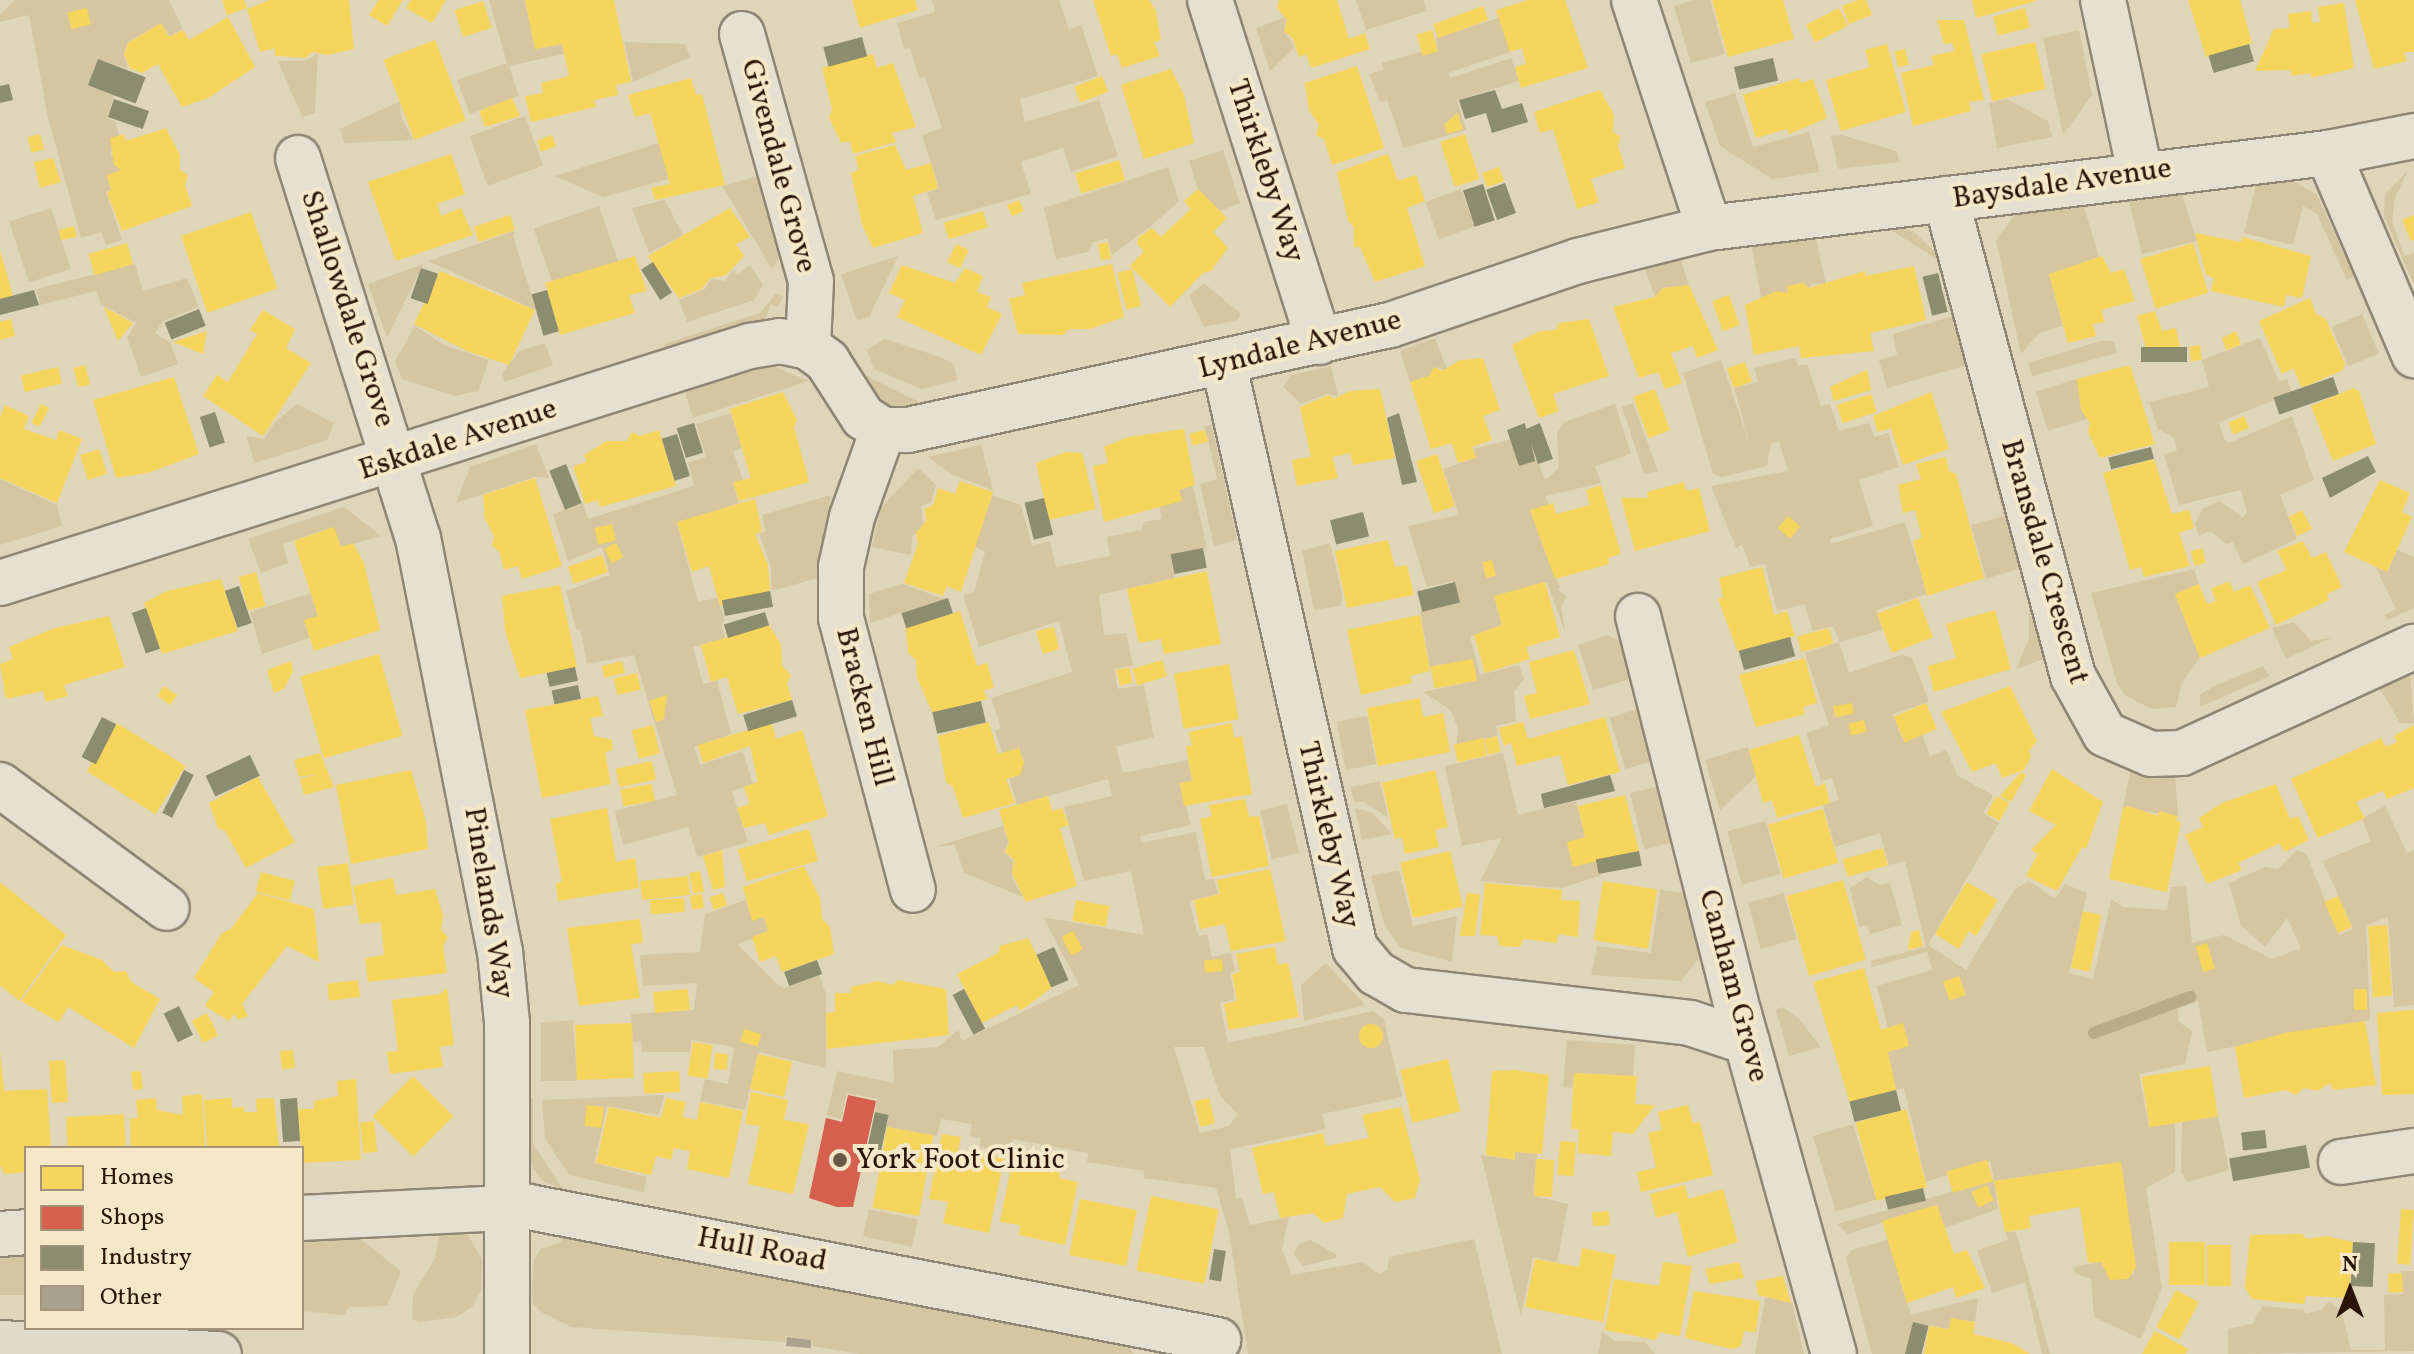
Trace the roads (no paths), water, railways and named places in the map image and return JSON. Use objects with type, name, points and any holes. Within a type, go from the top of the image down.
[{"type":"main road","points":[[0,1343],[219,1354]]},
{"type":"street","name":"Thirkleby Way","points":[[1210,0],[1319,342]]},
{"type":"street","points":[[1634,0],[1709,228]]},
{"type":"street","points":[[2103,0],[2140,172]]},
{"type":"street","name":"Givendale Grove","points":[[742,34],[811,281],[808,347]]},
{"type":"street","name":"Baysdale Avenue","points":[[1709,228],[2140,172],[2328,153],[2414,136]]},
{"type":"street","points":[[2328,153],[2414,355]]},
{"type":"street","name":"Shallowdale Grove","points":[[298,158],[397,459]]},
{"type":"street","name":"Bransdale Crescent","points":[[1946,199],[2073,676],[2105,734],[2151,754],[2182,753],[2414,647]]},
{"type":"street","name":"Lyndale Avenue","points":[[883,430],[908,430],[1224,365],[1390,325],[1578,261],[1709,228]]},
{"type":"street","name":"Eskdale Avenue","points":[[0,583],[750,346],[780,341],[808,347]]},
{"type":"street","points":[[808,347],[827,361],[863,417],[883,430]]},
{"type":"street","name":"Thirkleby Way","points":[[1224,365],[1355,948],[1376,973],[1406,990],[1690,1023],[1747,1042]]},
{"type":"street","name":"Bracken Hill","points":[[883,430],[852,517],[841,567],[841,618],[913,890]]},
{"type":"street","name":"Pinelands Way","points":[[397,459],[437,621],[500,951],[507,1023],[507,1354]]},
{"type":"street","name":"Canham Grove","points":[[1638,616],[1747,1042],[1834,1354]]},
{"type":"street","points":[[0,785],[166,910]]},
{"type":"street","points":[[2341,1162],[2414,1151]]},
{"type":"street","name":"Hull Road","points":[[304,1218],[509,1208],[649,1228],[1218,1340]]},
{"type":"street","points":[[0,1234],[24,1232]]},
{"type":"waterway","points":[[2094,1033],[2190,997]]},
{"type":"place","name":"York Foot Clinic","points":[[840,1160]]}]
